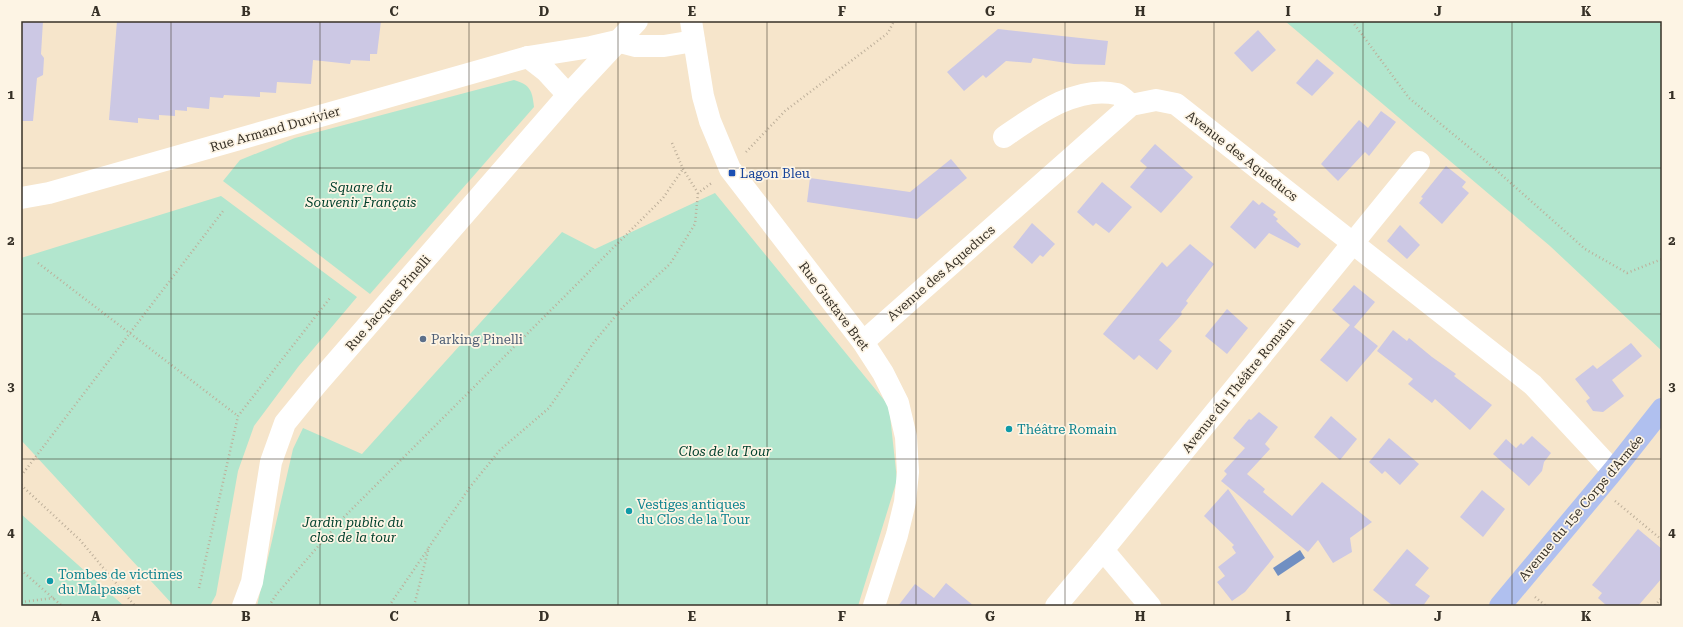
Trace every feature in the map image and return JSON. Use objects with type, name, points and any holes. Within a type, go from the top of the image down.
[{"type":"main road","name":"Avenue du 15e Corps d'Armée","points":[[1500,606],[1613,472],[1662,409]]},
{"type":"street","name":"Rue Jacques Pinelli","points":[[242,606],[252,582],[271,462],[286,423],[316,385],[568,95],[616,31],[637,21]]},
{"type":"street","points":[[616,31],[636,46],[664,46],[693,31]]},
{"type":"street","name":"Rue Armand Duvivier","points":[[21,198],[49,193],[528,57],[591,47],[616,31]]},
{"type":"street","name":"Rue Gustave Bret","points":[[693,31],[703,96],[710,121],[730,169],[863,342],[883,373],[898,403],[906,437],[908,472],[905,502],[897,535],[874,606]]},
{"type":"street","points":[[528,57],[546,71],[568,95]]},
{"type":"street","points":[[1004,137],[1040,112],[1082,94],[1118,95],[1131,106]]},
{"type":"street","name":"Avenue des Aqueducs","points":[[863,342],[1131,106],[1156,100],[1176,104],[1533,386],[1613,472]]},
{"type":"street","name":"Avenue du Théâtre Romain","points":[[1056,606],[1353,244],[1418,162]]},
{"type":"street","points":[[1103,550],[1150,606]]},
{"type":"path","points":[[698,193],[730,169],[785,111],[888,33],[894,21]]},
{"type":"path","points":[[1352,21],[1409,98],[1487,162],[1585,249],[1627,273],[1662,259]]},
{"type":"path","points":[[1661,21],[1662,32]]},
{"type":"path","points":[[389,606],[470,487],[500,450],[549,408],[594,342],[624,306],[670,264],[695,224],[698,193],[683,169],[672,143]]},
{"type":"path","points":[[269,606],[276,595],[340,521],[664,198],[683,169]]},
{"type":"path","points":[[21,476],[223,211]]},
{"type":"path","points":[[38,263],[238,416]]},
{"type":"path","points":[[199,588],[238,416],[330,298]]},
{"type":"path","points":[[21,485],[80,540],[135,606]]},
{"type":"path","points":[[1599,488],[1662,540]]},
{"type":"path","points":[[414,606],[429,547]]},
{"type":"path","points":[[21,570],[62,606]]},
{"type":"path","points":[[1655,606],[1662,597]]},
{"type":"path","points":[[21,602],[54,598]]},
{"type":"green space","points":[[1285,21],[1662,21],[1662,351],[1550,246]]},
{"type":"green space","name":"Square du Souvenir Français","points":[[514,80],[524,84],[530,89],[534,107],[370,294],[223,181],[240,160],[295,138]]},
{"type":"green space","name":"Clos de la Tour","points":[[715,193],[889,406],[897,480],[858,606],[257,606],[293,449],[303,428],[362,454],[562,232],[595,249]]},
{"type":"green space","points":[[221,196],[357,297],[298,367],[254,426],[238,471],[216,595],[210,606],[174,606],[21,440],[21,258]]},
{"type":"green space","points":[[21,514],[124,606],[21,606]]},
{"type":"water","points":[[1300,550],[1305,558],[1278,576],[1273,568]]},
{"type":"building","points":[[21,21],[43,21],[41,54],[44,58],[43,75],[37,78],[33,121],[21,121]]},
{"type":"building","points":[[117,21],[381,21],[377,54],[370,54],[370,61],[351,60],[350,64],[313,60],[311,84],[277,82],[276,93],[260,92],[260,97],[224,95],[223,98],[210,97],[209,109],[187,107],[187,111],[175,110],[175,116],[159,115],[159,120],[138,118],[138,123],[109,120]]},
{"type":"building","points":[[998,29],[1108,41],[1105,65],[1074,64],[1033,58],[1031,63],[1006,61],[986,78],[983,75],[964,91],[947,72]]},
{"type":"building","points":[[1258,30],[1276,50],[1252,72],[1234,53]]},
{"type":"building","points":[[1317,59],[1334,73],[1312,96],[1296,83]]},
{"type":"building","points":[[1381,111],[1396,122],[1369,156],[1365,152],[1338,181],[1321,164],[1359,120],[1368,128]]},
{"type":"building","points":[[1155,144],[1193,177],[1161,213],[1130,187],[1147,167],[1140,161]]},
{"type":"building","points":[[951,159],[967,178],[917,219],[807,202],[810,178],[910,192]]},
{"type":"building","points":[[1446,166],[1466,182],[1462,187],[1469,193],[1442,224],[1419,203],[1423,198],[1421,197]]},
{"type":"building","points":[[1102,182],[1132,207],[1109,233],[1096,223],[1093,226],[1077,212]]},
{"type":"building","points":[[1253,200],[1259,205],[1262,202],[1276,212],[1273,215],[1278,219],[1276,221],[1301,244],[1298,248],[1269,233],[1255,249],[1230,227]]},
{"type":"building","points":[[1032,223],[1055,244],[1043,257],[1040,255],[1032,264],[1013,247]]},
{"type":"building","points":[[1400,225],[1420,245],[1407,259],[1387,241]]},
{"type":"building","points":[[1190,244],[1214,264],[1186,301],[1188,303],[1181,312],[1182,314],[1159,340],[1172,351],[1157,370],[1139,355],[1134,360],[1103,334],[1162,262],[1167,267]]},
{"type":"building","points":[[1354,285],[1375,302],[1354,327],[1378,346],[1347,382],[1320,360],[1350,325],[1332,310]]},
{"type":"building","points":[[1227,309],[1248,328],[1227,354],[1205,336]]},
{"type":"building","points":[[1393,330],[1407,341],[1409,338],[1456,374],[1454,376],[1492,405],[1470,430],[1435,399],[1432,403],[1408,384],[1413,379],[1377,351]]},
{"type":"building","points":[[1631,343],[1642,356],[1612,380],[1624,396],[1603,412],[1593,411],[1586,401],[1590,398],[1575,379],[1593,365],[1597,369]]},
{"type":"building","points":[[1259,412],[1278,427],[1265,444],[1270,449],[1247,474],[1265,489],[1263,492],[1292,516],[1322,482],[1372,522],[1350,538],[1352,552],[1333,563],[1318,540],[1308,552],[1221,481],[1227,474],[1224,471],[1245,448],[1233,438],[1249,419],[1251,420]]},
{"type":"building","points":[[1331,416],[1357,439],[1340,460],[1314,437]]},
{"type":"building","points":[[1532,436],[1551,453],[1544,462],[1542,471],[1529,486],[1493,454],[1506,439],[1516,448],[1521,443],[1523,445]]},
{"type":"building","points":[[1389,438],[1419,464],[1400,485],[1385,471],[1382,474],[1369,462]]},
{"type":"building","points":[[1228,489],[1274,557],[1245,592],[1232,601],[1217,582],[1225,576],[1218,567],[1236,553],[1232,547],[1234,545],[1204,516]]},
{"type":"building","points":[[1482,490],[1505,509],[1483,537],[1460,517]]},
{"type":"building","points":[[1638,529],[1662,549],[1662,578],[1638,606],[1607,606],[1598,598],[1602,593],[1592,585]]},
{"type":"building","points":[[1407,549],[1429,568],[1415,585],[1430,596],[1423,606],[1393,606],[1373,590]]},
{"type":"building","points":[[946,583],[974,606],[898,606],[915,584],[934,598]]},
{"type":"place","name":"Lagon Bleu","points":[[732,173]]},
{"type":"place","name":"Parking Pinelli","points":[[423,339]]},
{"type":"place","name":"Théâtre Romain","points":[[1009,429]]},
{"type":"place","name":"Vestiges antiques du Clos de la Tour","points":[[629,511]]},
{"type":"place","name":"Tombes de victimes du Malpasset","points":[[50,581]]},
{"type":"park label","name":"Jardin public du clos de la tour","points":[[353,530]]}]
